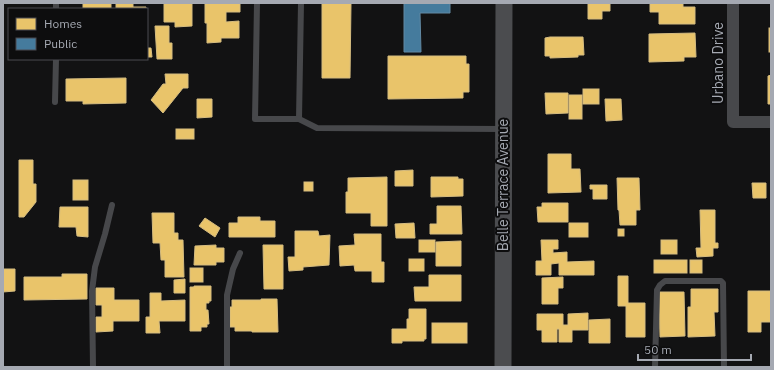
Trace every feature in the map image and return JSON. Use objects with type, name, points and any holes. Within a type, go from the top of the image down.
[{"type":"street","name":"Belle Terrace Avenue","points":[[503,367],[504,3]]},
{"type":"street","name":"Urbano Drive","points":[[733,3],[733,122],[771,122]]},
{"type":"lane","points":[[257,3],[255,119],[299,119],[317,128],[503,129]]},
{"type":"lane","points":[[299,119],[301,3]]},
{"type":"lane","points":[[55,102],[56,60]]},
{"type":"lane","points":[[93,367],[92,291],[95,267],[112,205]]},
{"type":"lane","points":[[227,367],[227,295],[233,269],[240,253]]},
{"type":"lane","points":[[655,367],[657,290],[660,285],[665,281],[721,281],[723,283],[724,367]]},
{"type":"building: Homes","points":[[83,3],[111,3],[111,8],[83,8]]},
{"type":"building: Homes","points":[[116,3],[133,3],[133,7],[146,7],[146,8],[116,8]]},
{"type":"building: Homes","points":[[164,3],[192,3],[192,26],[175,27],[175,22],[164,22]]},
{"type":"building: Homes","points":[[205,3],[240,3],[240,12],[226,12],[226,22],[239,21],[239,38],[221,38],[221,42],[207,43]]},
{"type":"building: Homes","points":[[322,3],[351,3],[350,78],[322,78]]},
{"type":"building: Homes","points":[[588,3],[610,3],[610,11],[602,11],[602,19],[588,19]]},
{"type":"building: Homes","points":[[650,3],[683,3],[683,7],[695,7],[695,24],[659,24],[659,12],[650,12]]},
{"type":"building: Homes","points":[[155,26],[169,26],[169,43],[172,43],[172,59],[157,59]]},
{"type":"building: Homes","points":[[769,28],[771,28],[771,52],[769,52]]},
{"type":"building: Homes","points":[[695,33],[696,57],[684,57],[684,61],[649,62],[649,34]]},
{"type":"building: Homes","points":[[583,37],[584,55],[578,55],[578,57],[550,58],[550,56],[545,56],[545,38]]},
{"type":"building: Homes","points":[[148,48],[151,48],[152,57],[148,57]]},
{"type":"building: Homes","points":[[388,56],[466,56],[466,64],[469,64],[469,92],[463,92],[463,98],[388,99]]},
{"type":"building: Homes","points":[[165,74],[188,74],[188,88],[183,88],[163,113],[151,100],[163,84],[166,84]]},
{"type":"building: Homes","points":[[771,75],[771,104],[768,104],[768,76]]},
{"type":"building: Homes","points":[[126,78],[126,103],[83,104],[83,101],[66,101],[66,79]]},
{"type":"building: Homes","points":[[583,89],[599,89],[599,104],[583,104]]},
{"type":"building: Homes","points":[[545,93],[568,93],[568,113],[546,114]]},
{"type":"building: Homes","points":[[569,95],[582,95],[582,119],[569,119]]},
{"type":"building: Homes","points":[[197,99],[212,99],[212,117],[197,118]]},
{"type":"building: Homes","points":[[605,99],[621,99],[622,120],[606,121]]},
{"type":"building: Homes","points":[[176,129],[194,129],[194,139],[176,139]]},
{"type":"building: Homes","points":[[548,154],[571,154],[571,169],[580,169],[581,192],[548,193]]},
{"type":"building: Homes","points":[[19,160],[33,160],[33,184],[36,184],[36,202],[24,217],[19,217]]},
{"type":"building: Homes","points":[[413,170],[413,186],[395,186],[395,171]]},
{"type":"building: Homes","points":[[387,177],[387,226],[371,226],[371,213],[346,213],[348,178]]},
{"type":"building: Homes","points":[[431,177],[458,177],[458,179],[463,179],[463,196],[431,197]]},
{"type":"building: Homes","points":[[617,178],[639,178],[640,210],[636,210],[636,225],[620,225]]},
{"type":"building: Homes","points":[[73,180],[88,180],[88,200],[73,200]]},
{"type":"building: Homes","points":[[304,182],[313,182],[313,191],[304,191]]},
{"type":"building: Homes","points":[[752,183],[766,183],[766,198],[753,198]]},
{"type":"building: Homes","points":[[590,185],[607,185],[607,199],[593,199],[593,189],[590,189]]},
{"type":"building: Homes","points":[[542,203],[568,203],[568,222],[538,222],[537,207],[542,207]]},
{"type":"building: Homes","points":[[437,206],[461,206],[462,234],[430,234],[430,224],[437,224]]},
{"type":"building: Homes","points":[[60,207],[88,207],[88,237],[77,236],[76,227],[59,227]]},
{"type":"building: Homes","points":[[700,210],[715,210],[715,243],[718,243],[718,248],[713,248],[713,256],[697,257],[696,248],[701,248]]},
{"type":"building: Homes","points":[[152,213],[174,213],[174,233],[178,233],[178,240],[183,240],[184,277],[165,277],[165,260],[161,260],[160,243],[153,243]]},
{"type":"building: Homes","points":[[238,217],[260,217],[260,221],[275,221],[275,237],[229,237],[229,223],[238,223]]},
{"type":"building: Homes","points":[[205,218],[220,228],[215,237],[199,226]]},
{"type":"building: Homes","points":[[414,223],[415,238],[396,238],[395,224]]},
{"type":"building: Homes","points":[[569,223],[588,223],[588,237],[569,237]]},
{"type":"building: Homes","points":[[618,229],[624,229],[624,236],[618,236]]},
{"type":"building: Homes","points":[[295,231],[318,231],[319,236],[330,235],[329,265],[303,267],[303,270],[289,271],[288,257],[295,257]]},
{"type":"building: Homes","points":[[354,234],[381,234],[381,262],[384,262],[384,282],[372,282],[372,271],[355,271],[354,265],[340,266],[339,246],[355,245]]},
{"type":"building: Homes","points":[[419,240],[435,240],[435,252],[419,252]]},
{"type":"building: Homes","points":[[541,240],[558,240],[558,249],[553,249],[553,253],[567,252],[567,262],[594,261],[594,275],[559,275],[559,263],[551,264],[551,275],[536,275],[536,261],[542,261]]},
{"type":"building: Homes","points":[[661,240],[677,240],[677,254],[661,254]]},
{"type":"building: Homes","points":[[461,241],[461,266],[436,266],[436,242]]},
{"type":"building: Homes","points":[[216,245],[216,248],[224,248],[224,262],[216,262],[216,265],[194,265],[195,246]]},
{"type":"building: Homes","points":[[263,245],[283,245],[283,289],[264,289]]},
{"type":"building: Homes","points":[[409,259],[424,259],[424,271],[409,271]]},
{"type":"building: Homes","points":[[654,260],[687,260],[687,273],[654,273]]},
{"type":"building: Homes","points":[[690,260],[702,260],[702,273],[690,273]]},
{"type":"building: Homes","points":[[190,268],[203,268],[203,282],[190,282]]},
{"type":"building: Homes","points":[[3,269],[15,269],[15,291],[3,292]]},
{"type":"building: Homes","points":[[62,274],[87,274],[87,299],[24,300],[24,277],[62,277]]},
{"type":"building: Homes","points":[[429,275],[461,275],[461,301],[415,301],[414,287],[429,287]]},
{"type":"building: Homes","points":[[618,276],[628,276],[628,303],[645,303],[645,337],[626,337],[626,306],[618,306]]},
{"type":"building: Homes","points":[[563,277],[563,288],[558,288],[558,304],[542,304],[542,278]]},
{"type":"building: Homes","points":[[185,279],[185,293],[174,293],[174,280]]},
{"type":"building: Homes","points":[[211,286],[211,301],[206,303],[209,324],[207,324],[207,327],[201,327],[201,331],[190,331],[190,287]]},
{"type":"building: Homes","points":[[96,288],[114,288],[114,300],[139,300],[139,321],[113,321],[113,331],[96,332],[96,317],[102,317],[102,305],[96,305]]},
{"type":"building: Homes","points":[[691,289],[718,289],[718,312],[714,312],[715,336],[688,337],[688,307],[691,307]]},
{"type":"building: Homes","points":[[748,291],[771,291],[771,322],[761,322],[761,332],[748,332]]},
{"type":"building: Homes","points":[[659,292],[684,292],[685,336],[660,337]]},
{"type":"building: Homes","points":[[150,293],[161,293],[161,301],[185,300],[185,321],[159,321],[160,333],[146,333],[146,317],[150,317]]},
{"type":"building: Homes","points":[[277,299],[278,332],[235,331],[235,327],[230,327],[230,307],[232,307],[232,300]]},
{"type":"building: Homes","points":[[409,309],[426,309],[426,339],[424,339],[424,341],[402,341],[402,343],[392,343],[392,329],[407,329]]},
{"type":"building: Homes","points":[[588,313],[588,330],[572,330],[572,342],[559,342],[559,329],[557,329],[557,342],[542,342],[542,330],[537,330],[537,314],[563,314],[563,325],[568,325],[568,314]]},
{"type":"building: Homes","points":[[610,319],[610,343],[589,343],[589,320]]},
{"type":"building: Homes","points":[[432,323],[467,323],[467,343],[432,343]]},
{"type":"building: Public","points":[[404,3],[450,3],[450,13],[420,13],[421,52],[404,52]]}]
